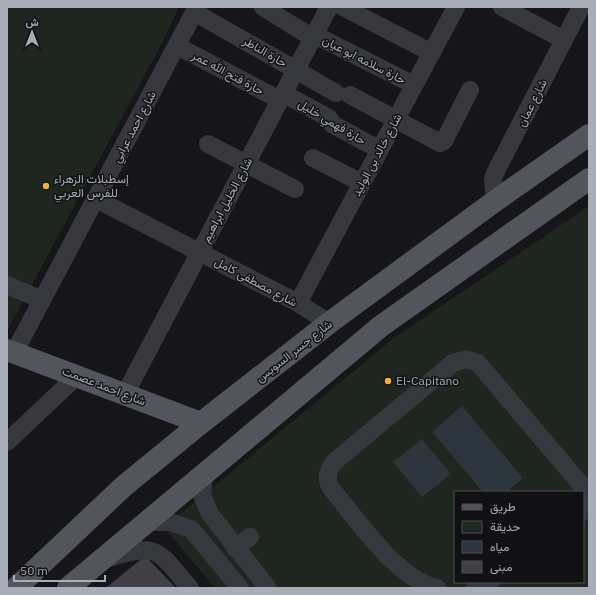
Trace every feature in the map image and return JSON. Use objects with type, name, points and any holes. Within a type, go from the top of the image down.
[{"type":"main road","name":"شارع جسر السويس","points":[[16,588],[124,486],[201,423],[329,323],[495,201],[589,135]]},
{"type":"main road","points":[[68,588],[382,326],[589,179]]},
{"type":"main road","name":"شارع احمد عصمت","points":[[11,351],[201,423]]},
{"type":"street","name":"حارة سلامه ابو عيان","points":[[263,7],[314,36],[414,85]]},
{"type":"street","name":"شارع الخليل ابراهيم","points":[[125,394],[329,7]]},
{"type":"street","points":[[343,7],[432,53]]},
{"type":"street","name":"شارع خالد بن الوليد","points":[[298,303],[456,7]]},
{"type":"street","points":[[502,7],[564,40]]},
{"type":"street","name":"شارع عمان","points":[[495,201],[493,180],[495,173],[581,7]]},
{"type":"street","name":"شارع احمد عرابي","points":[[11,351],[42,300],[196,10]]},
{"type":"street","name":"حارة الناظر","points":[[196,10],[296,70],[440,143],[442,142],[470,90]]},
{"type":"street","name":"حارة فتح الله عمر","points":[[177,46],[282,97]]},
{"type":"street","name":"حارة فهمي خليل","points":[[282,97],[330,118],[332,124],[380,150]]},
{"type":"street","points":[[208,144],[295,189]]},
{"type":"street","points":[[313,158],[362,183]]},
{"type":"street","name":"شارع مصطفى كامل","points":[[96,199],[298,303],[329,323]]},
{"type":"street","points":[[7,285],[42,300]]},
{"type":"street","points":[[437,588],[417,581],[396,565],[328,485],[327,477],[329,469],[334,462],[453,363],[466,359],[478,363],[589,494]]},
{"type":"street","points":[[7,442],[77,376]]},
{"type":"street","points":[[204,475],[202,485],[205,505],[218,526],[268,588]]},
{"type":"street","points":[[148,522],[170,522],[191,529],[240,588]]},
{"type":"street","points":[[236,548],[250,537]]},
{"type":"street","points":[[99,561],[139,549],[151,550],[161,555],[190,588]]},
{"type":"street","points":[[475,588],[488,583]]},
{"type":"green space","name":"إسطبلات الزهراء للفرس العربي","points":[[7,7],[179,7],[163,41],[7,331]]},
{"type":"green space","points":[[589,206],[589,588],[215,588],[164,527],[394,338]]},
{"type":"water","points":[[462,406],[523,478],[507,491],[482,491],[432,432]]},
{"type":"water","points":[[422,439],[451,474],[422,497],[393,462]]},
{"type":"building","points":[[145,556],[176,588],[106,588]]},
{"type":"place","name":"إسطبلات الزهراء للفرس العربي","points":[[46,186]]},
{"type":"place","name":"El-Capitano","points":[[388,381]]}]
